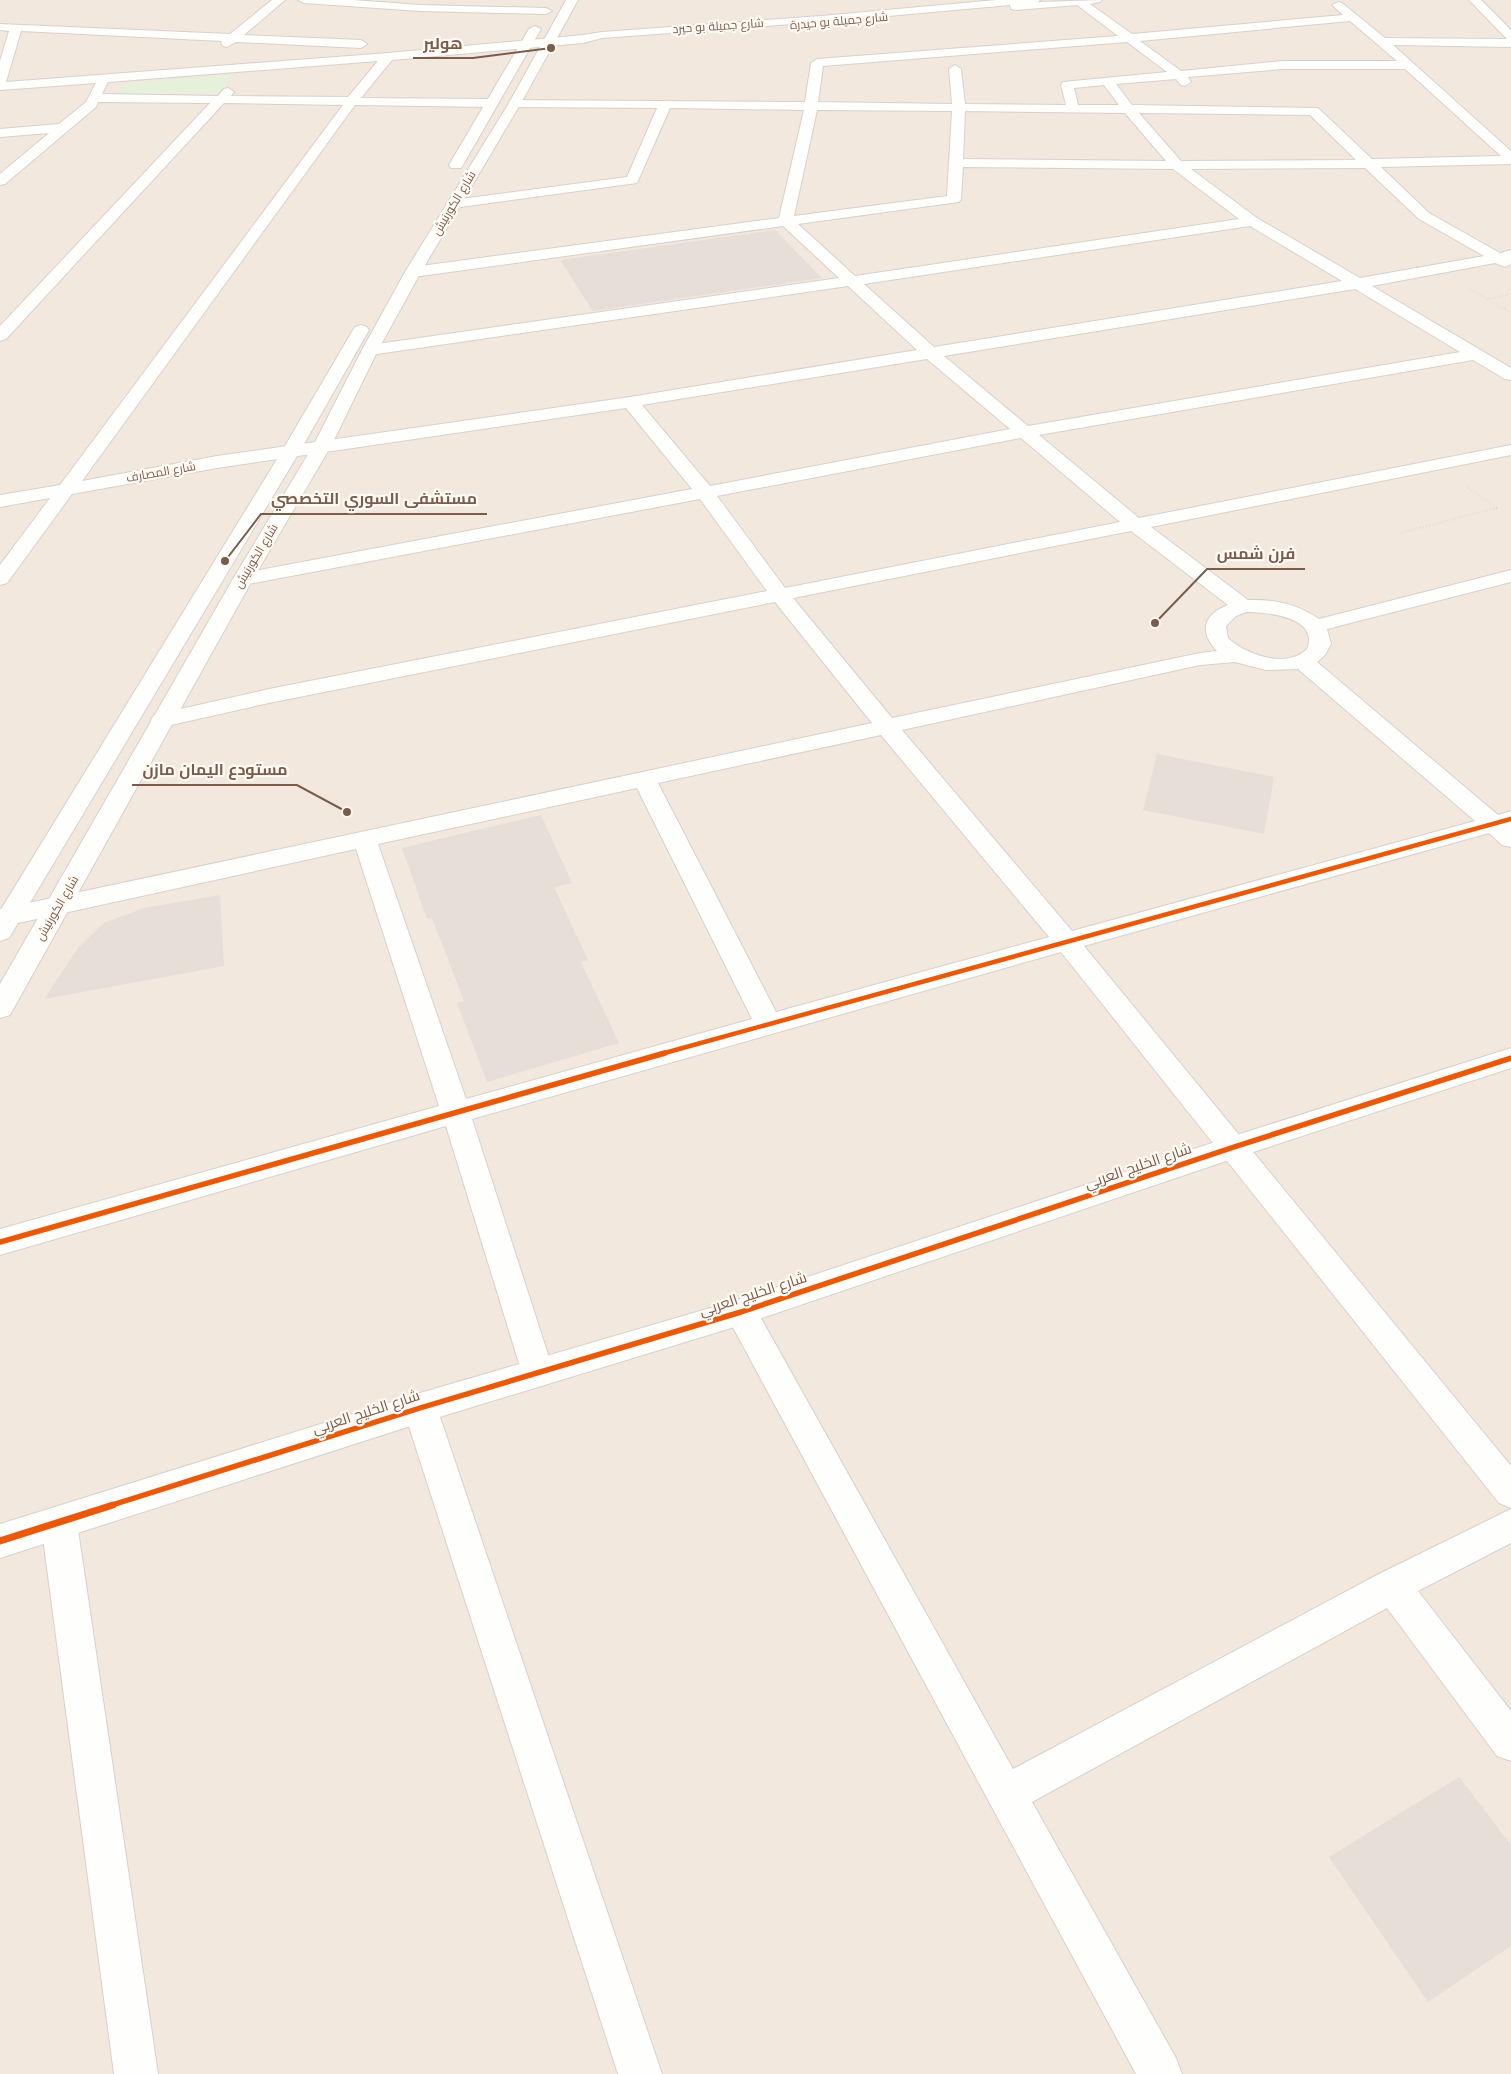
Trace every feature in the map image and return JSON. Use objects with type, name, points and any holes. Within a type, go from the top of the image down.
[{"type":"street","points":[[220,49],[279,0]]},
{"type":"street","points":[[304,0],[549,6]]},
{"type":"street","points":[[571,0],[576,0]]},
{"type":"street","name":"شارع الكورنيش","points":[[0,1008],[162,720],[322,446],[370,350],[413,272],[515,103],[571,0]]},
{"type":"street","name":"شارع جميلة بو حيرد","points":[[583,39],[602,35],[821,19],[1034,0]]},
{"type":"street","name":"شارع جميلة بو حيدرة","points":[[583,39],[598,41],[1096,0]]},
{"type":"street","points":[[1333,0],[1382,41],[1406,65],[1511,159]]},
{"type":"street","points":[[1474,0],[1511,37]]},
{"type":"street","points":[[1079,1],[1180,76],[1207,110]]},
{"type":"street","name":"شارع الكورنيش","points":[[447,179],[549,6]]},
{"type":"street","points":[[809,6],[821,19]]},
{"type":"street","points":[[786,221],[811,106],[817,63],[1131,38],[1353,17]]},
{"type":"street","points":[[0,27],[371,44]]},
{"type":"street","points":[[0,81],[16,28]]},
{"type":"street","points":[[0,86],[255,66],[389,51],[413,54],[583,39]]},
{"type":"street","points":[[1382,41],[1511,43]]},
{"type":"street","points":[[0,579],[389,51]]},
{"type":"street","points":[[194,71],[207,60]]},
{"type":"street","points":[[1073,109],[1067,85],[1283,65],[1406,65]]},
{"type":"street","points":[[0,336],[220,100],[255,66]]},
{"type":"street","points":[[413,272],[954,199],[959,108],[954,69]]},
{"type":"street","points":[[0,181],[63,128],[95,98],[103,78]]},
{"type":"street","points":[[1108,82],[1128,109],[1178,166],[1252,220],[1511,375]]},
{"type":"street","points":[[95,98],[492,103]]},
{"type":"street","points":[[515,103],[1313,111],[1424,216],[1506,259]]},
{"type":"street","points":[[453,204],[632,180],[665,104]]},
{"type":"street","points":[[0,133],[63,128]]},
{"type":"street","points":[[956,163],[1178,166],[1368,165],[1511,159]]},
{"type":"street","name":"شارع الكورنيش","points":[[3,923],[291,451],[428,213]]},
{"type":"street","points":[[370,350],[852,281],[1252,220]]},
{"type":"street","points":[[786,221],[930,353],[1134,524],[1243,606]]},
{"type":"street","name":"شارع المصارف","points":[[0,501],[66,488],[322,446],[630,402],[1506,259]]},
{"type":"street","points":[[243,579],[1025,432],[1476,354]]},
{"type":"street","points":[[630,402],[705,492],[780,595],[886,726],[1067,942],[1511,1492]]},
{"type":"street","points":[[162,720],[269,696],[1511,450]]},
{"type":"street","points":[[1314,626],[1511,576]]},
{"type":"street","points":[[1243,606],[1266,606],[1290,611],[1314,626],[1320,634],[1321,643],[1318,651],[1310,658],[1283,664],[1267,664],[1236,655],[1223,646],[1216,636],[1215,626],[1219,618],[1229,610],[1243,606]]},
{"type":"street","points":[[3,923],[58,906],[364,838],[1200,659],[1236,655]]},
{"type":"street","points":[[1302,661],[1505,827]]},
{"type":"street","points":[[644,778],[768,1024]]},
{"type":"street","points":[[0,1242],[768,1024],[1067,942],[1505,827]]},
{"type":"street","points":[[364,838],[456,1113],[538,1373]]},
{"type":"street","name":"شارع الخليج العربي","points":[[0,1542],[420,1408],[740,1312],[1234,1147],[1511,1058]]},
{"type":"street","points":[[740,1312],[1160,2074]]},
{"type":"street","points":[[420,1408],[640,2074]]},
{"type":"street","points":[[59,1523],[136,2074]]},
{"type":"street","points":[[1006,1794],[1392,1586],[1511,1525]]},
{"type":"street","points":[[1392,1586],[1511,1742]]},
{"type":"path","points":[[1439,270],[1511,314]]},
{"type":"path","points":[[1487,299],[1511,294]]},
{"type":"path","points":[[1400,533],[1496,508],[1438,464]]},
{"type":"shaded area","points":[[0,0],[1511,0],[1511,2074],[0,2074]]},
{"type":"green space","points":[[235,74],[218,94],[118,94],[125,83]]},
{"type":"building","points":[[775,230],[822,278],[593,311],[560,260]]},
{"type":"building","points":[[1157,754],[1274,777],[1264,834],[1143,810]]},
{"type":"building","points":[[541,815],[572,883],[554,887],[588,960],[581,962],[619,1043],[487,1082],[457,1003],[464,1001],[432,918],[427,919],[402,848]]},
{"type":"building","points":[[220,895],[224,966],[44,999],[78,948],[104,923],[144,908]]},
{"type":"building","points":[[1459,1777],[1511,1845],[1511,1946],[1428,2002],[1329,1857]]},
{"type":"cycle path","points":[[0,1242],[768,1024],[1511,819]]},
{"type":"cycle path","points":[[0,1541],[420,1408],[741,1312],[1234,1147],[1511,1058]]},
{"type":"place","name":"هولير","points":[[551,48]]},
{"type":"place","name":"مستشفى السوري التخصصي","points":[[225,561]]},
{"type":"place","name":"فرن شمس","points":[[1155,623]]},
{"type":"place","name":"مستودع اليمان مازن","points":[[347,812]]}]
